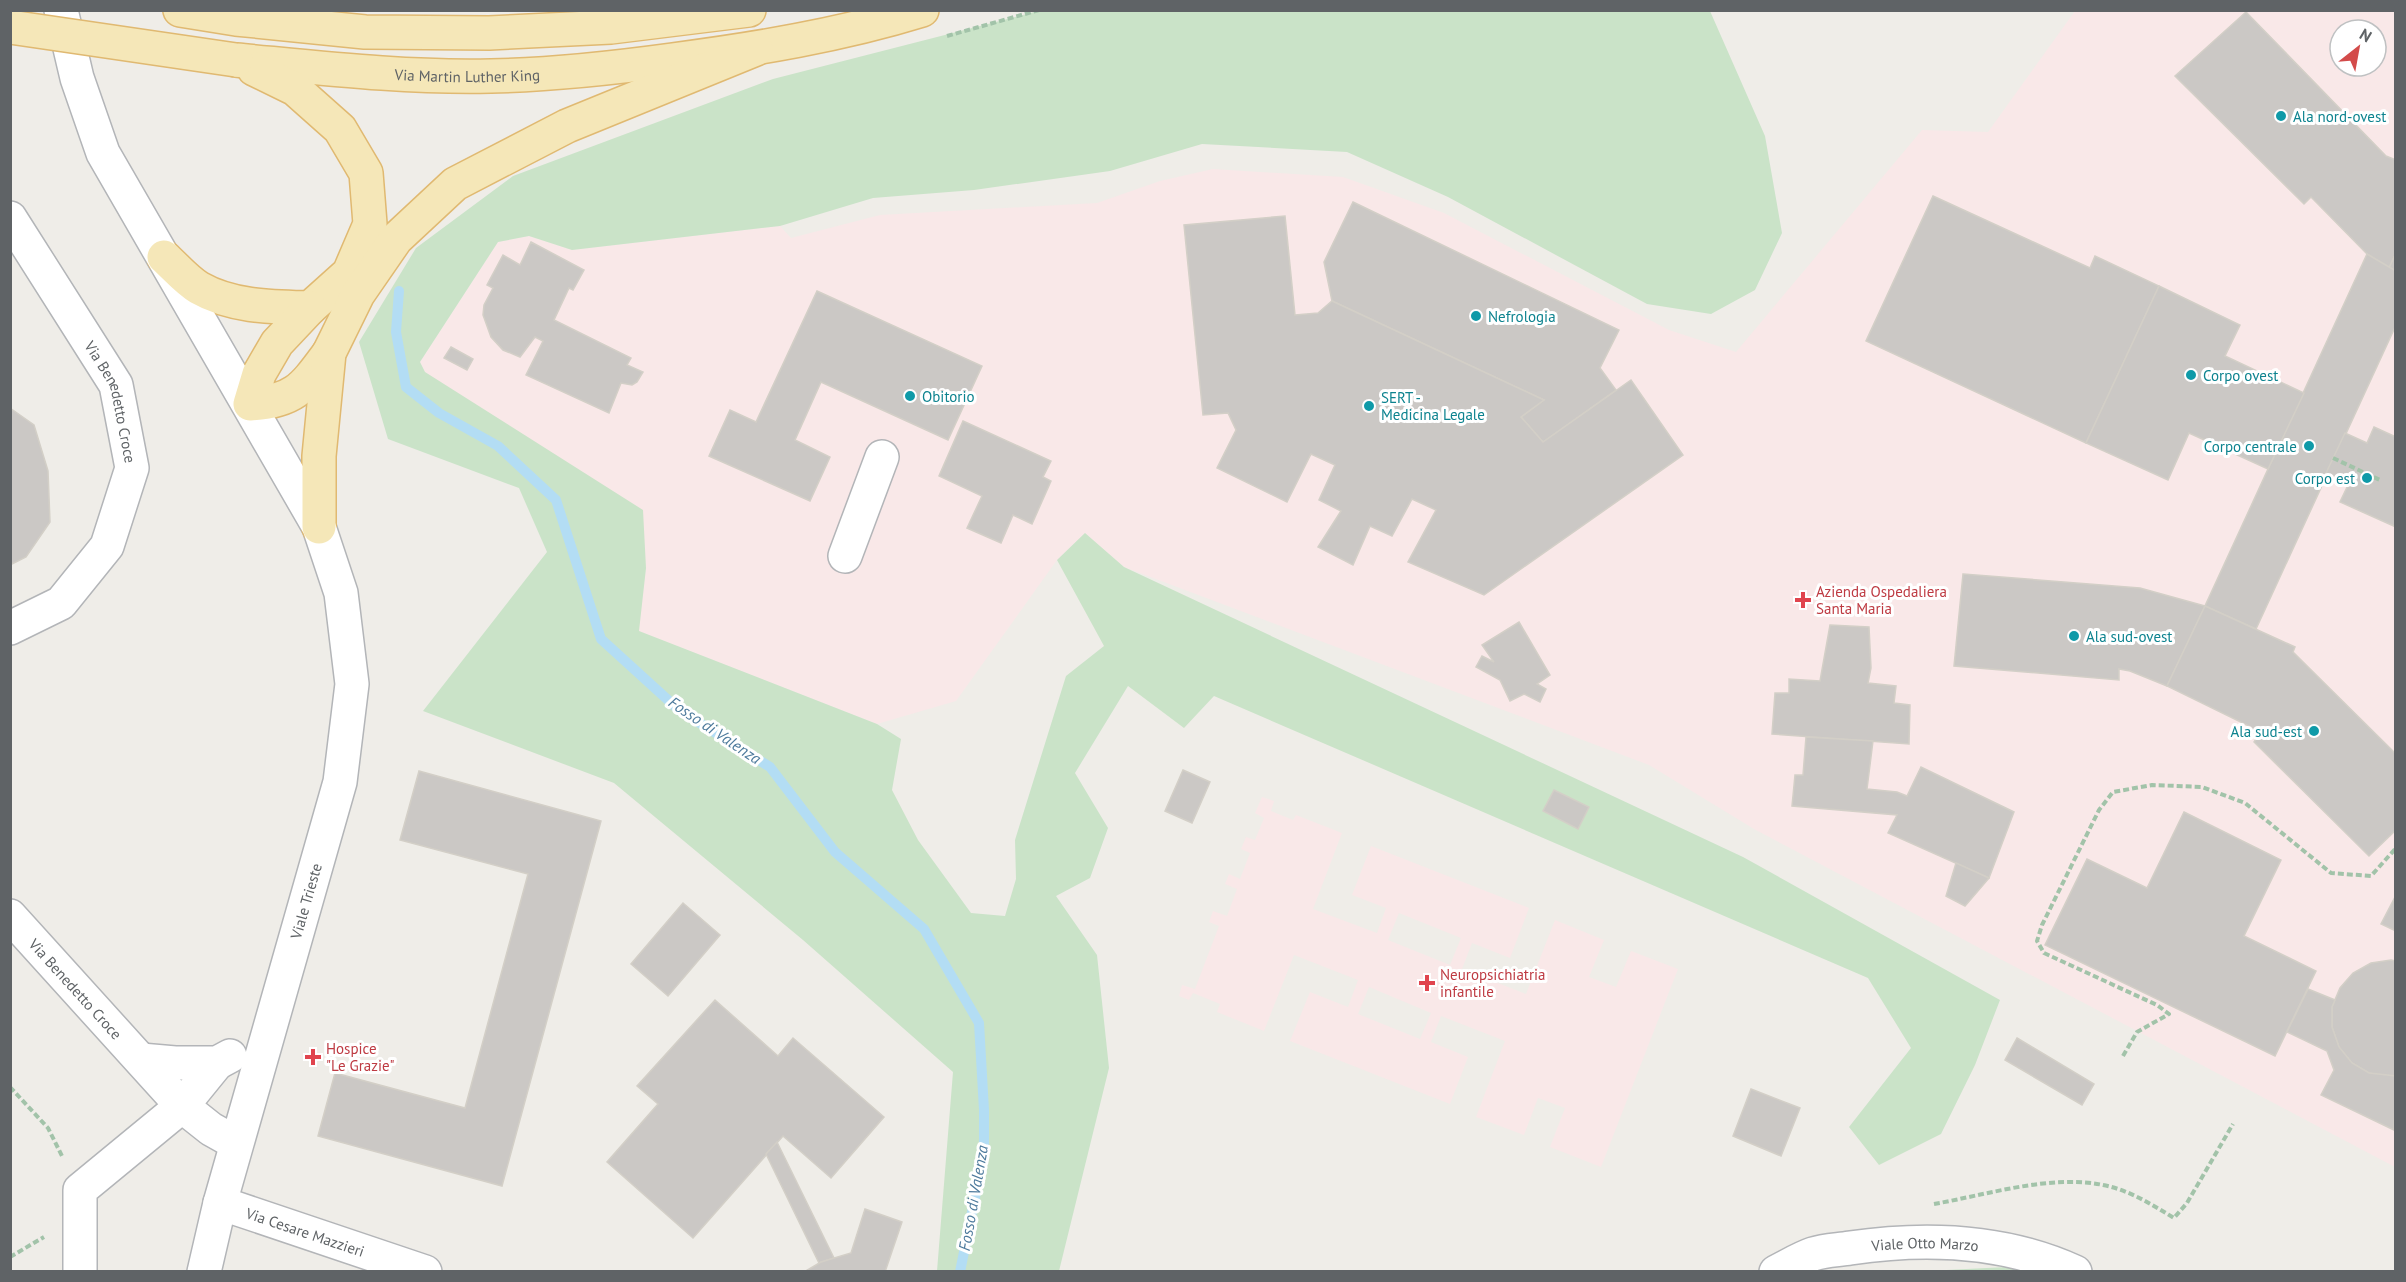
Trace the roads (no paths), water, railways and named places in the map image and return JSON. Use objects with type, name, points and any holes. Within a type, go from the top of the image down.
[{"type":"main road","points":[[180,10],[236,19],[365,32],[489,33],[611,27],[749,10]]},
{"type":"main road","name":"Via Martin Luther King","points":[[10,27],[236,60],[364,72],[491,76],[618,68],[756,49],[892,20],[922,10]]},
{"type":"main road","points":[[236,60],[295,89],[340,129],[366,173],[370,224],[349,273],[310,308],[277,344],[259,374],[250,404],[276,402],[305,386],[329,353],[358,294],[396,239],[455,184],[567,126],[756,49]]},
{"type":"main road","points":[[164,257],[198,287],[221,298],[272,307],[310,308]]},
{"type":"main road","points":[[319,526],[319,456],[329,353]]},
{"type":"street","name":"Viale Trieste","points":[[61,10],[77,78],[103,153],[319,526],[341,593],[352,684],[340,782],[220,1203],[204,1272]]},
{"type":"street","name":"Via Benedetto Croce","points":[[10,218],[116,385],[132,468],[107,546],[62,603],[10,628]]},
{"type":"street","points":[[845,556],[882,457]]},
{"type":"street","name":"Via Benedetto Croce","points":[[10,916],[182,1106],[211,1129],[237,1143]]},
{"type":"street","points":[[80,1272],[80,1190],[182,1106],[217,1063],[235,1053],[270,1027]]},
{"type":"street","points":[[141,1060],[217,1063]]},
{"type":"street","name":"Via Cesare Mazzieri","points":[[220,1203],[424,1272]]},
{"type":"street","name":"Viale Otto Marzo","points":[[1776,1272],[1814,1254],[1885,1243],[1948,1242],[2008,1251],[2054,1262],[2075,1272]]},
{"type":"waterway","name":"Fosso di Valenza","points":[[399,291],[396,332],[406,387],[439,413],[498,446],[556,500],[601,639],[679,710],[770,767],[835,852],[924,929],[979,1023],[984,1152],[960,1272]]},
{"type":"place","name":"Ala nord-ovest","points":[[2281,116]]},
{"type":"place","name":"Nefrologia","points":[[1476,316]]},
{"type":"place","name":"Corpo ovest","points":[[2191,375]]},
{"type":"place","name":"Obitorio","points":[[910,396]]},
{"type":"place","name":"SERT - Medicina Legale","points":[[1369,406]]},
{"type":"place","name":"Corpo centrale","points":[[2309,446]]},
{"type":"place","name":"Corpo est","points":[[2367,478]]},
{"type":"place","name":"Azienda Ospedaliera Santa Maria","points":[[1803,600]]},
{"type":"place","name":"Ala sud-ovest","points":[[2074,636]]},
{"type":"place","name":"Ala sud-est","points":[[2314,731]]},
{"type":"place","name":"Neuropsichiatria infantile","points":[[1427,983]]},
{"type":"place","name":"Hospice \"Le Grazie\"","points":[[313,1057]]}]
